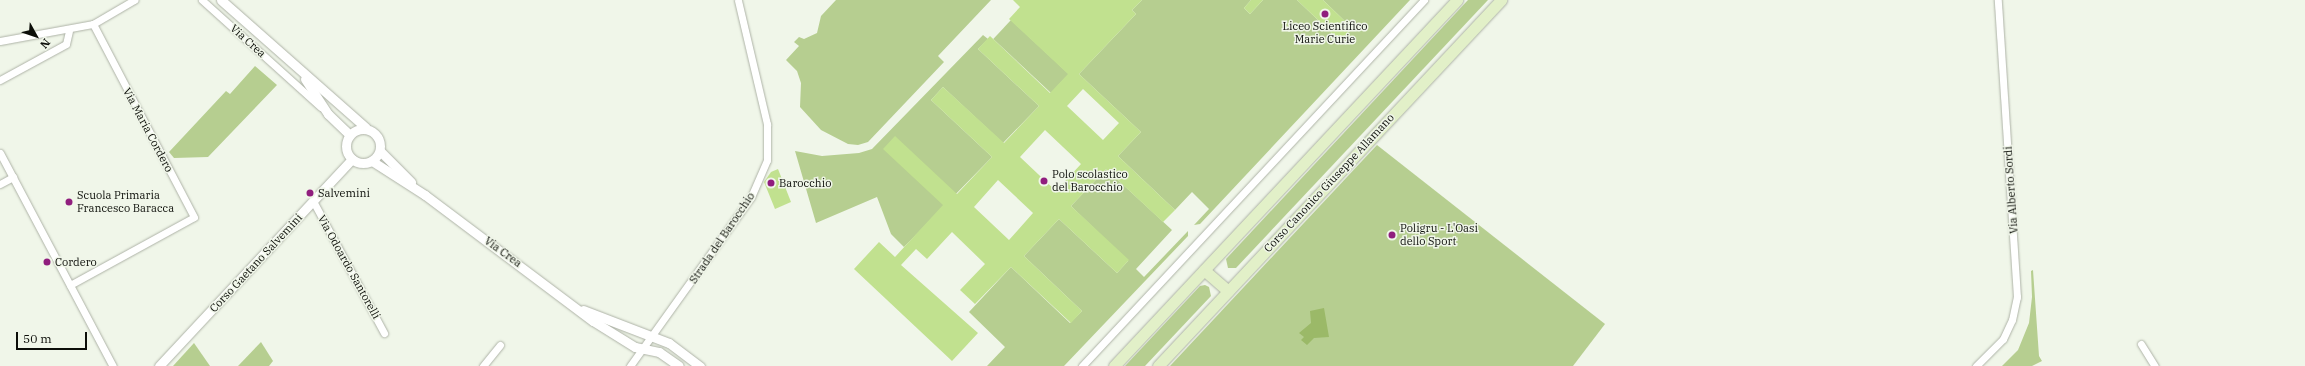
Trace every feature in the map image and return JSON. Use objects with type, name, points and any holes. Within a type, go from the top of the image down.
[{"type":"main road","points":[[1114,366],[1457,0]]},
{"type":"main road","name":"Corso Canonico Giuseppe Allamano","points":[[1158,366],[1501,0]]},
{"type":"main road","points":[[1204,270],[1228,291]]},
{"type":"street","points":[[0,41],[68,31],[93,24],[134,0]]},
{"type":"street","name":"Via Crea","points":[[202,0],[350,135]]},
{"type":"street","name":"Via Crea","points":[[221,0],[366,128]]},
{"type":"street","name":"Strada del Barocchio","points":[[630,366],[652,338],[751,197],[767,160],[767,124],[738,0]]},
{"type":"street","points":[[1082,366],[1424,0]]},
{"type":"street","name":"Via Alberto Sordi","points":[[1976,366],[2003,339],[2012,320],[2017,297],[1998,0]]},
{"type":"street","name":"Via Maria Cordero","points":[[70,285],[194,218],[93,24]]},
{"type":"street","points":[[0,80],[66,44],[68,31]]},
{"type":"street","name":"Via Crea","points":[[299,70],[328,114]]},
{"type":"street","points":[[366,128],[376,134],[380,151],[372,161],[362,163],[352,159],[347,150],[350,135],[366,128]]},
{"type":"street","name":"Via Crea","points":[[380,151],[425,195]]},
{"type":"street","points":[[0,152],[113,366]]},
{"type":"street","name":"Corso Gaetano Salvemini","points":[[159,366],[352,159]]},
{"type":"street","name":"Via Crea","points":[[372,161],[425,195],[620,339],[643,349],[659,352],[679,366]]},
{"type":"street","points":[[0,184],[13,177]]},
{"type":"street","name":"Via Odoardo Santorelli","points":[[313,202],[384,333]]},
{"type":"street","name":"Via Crea","points":[[581,310],[652,338],[669,343],[700,366]]},
{"type":"street","points":[[2141,344],[2155,366]]},
{"type":"street","points":[[483,366],[500,345]]},
{"type":"shaded area","points":[[836,0],[991,0],[938,56],[944,62],[868,142],[858,145],[848,144],[821,130],[800,107],[801,83],[797,71],[786,60],[799,46],[794,42],[799,37],[804,39],[817,33],[821,16]]},
{"type":"shaded area","points":[[1142,0],[1251,0],[1244,8],[1250,14],[1263,0],[1297,0],[1340,41],[1352,28],[1323,0],[1410,0],[1200,224],[1194,225],[1209,209],[1192,192],[1175,210],[1118,156],[1141,132],[1079,74],[1136,14],[1132,10]]},
{"type":"shaded area","points":[[1468,0],[1488,0],[1236,268],[1228,268],[1226,259]]},
{"type":"shaded area","points":[[1011,20],[1069,74],[1051,93],[993,39]]},
{"type":"shaded area","points":[[983,35],[988,39],[978,49],[1039,106],[1003,143],[943,87],[931,100],[992,157],[904,247],[891,234],[877,197],[816,223],[795,151],[822,156],[859,153],[872,149]]},
{"type":"shaded area","points":[[255,66],[277,85],[208,157],[174,158],[169,152],[226,91],[230,94]]},
{"type":"shaded area","name":"Poligru - L'Oasi dello Sport","points":[[1377,145],[1605,324],[1573,366],[1170,366]]},
{"type":"shaded area","points":[[1106,169],[1172,230],[1136,269],[1144,277],[1188,231],[1188,236],[1064,366],[987,366],[1005,347],[969,312],[1011,267],[1070,323],[1082,311],[1024,256],[1059,219],[1117,273],[1128,261],[1071,206]]},
{"type":"shaded area","points":[[2033,270],[2039,356],[2042,361],[2032,366],[2002,366],[2018,350],[2029,323],[2032,297],[2031,271]]},
{"type":"shaded area","points":[[1205,285],[1209,287],[1211,296],[1145,366],[1125,366],[1200,286]]},
{"type":"shaded area","points":[[1324,308],[1329,337],[1314,338],[1307,345],[1301,340],[1304,337],[1299,333],[1311,323],[1310,311]]},
{"type":"shaded area","points":[[261,342],[273,361],[269,366],[238,366]]},
{"type":"shaded area","points":[[194,343],[210,366],[173,366]]},
{"type":"building","points":[[1013,0],[1142,0],[1132,10],[1136,14],[1079,74],[1141,132],[1118,156],[1175,210],[1163,222],[1106,169],[1071,206],[1129,260],[1117,273],[1059,219],[1024,256],[1082,311],[1071,323],[1011,267],[975,304],[960,290],[985,264],[952,232],[927,259],[916,249],[901,265],[978,333],[952,361],[854,269],[879,242],[895,257],[943,205],[883,149],[895,136],[957,194],[992,157],[931,100],[943,87],[1004,143],[1039,106],[978,49],[990,36],[1050,93],[1068,74],[1009,19],[1020,7]],"holes":[[[1083,89],[1119,123],[1103,140],[1067,106]],[[1045,130],[1081,164],[1056,191],[1020,157]],[[998,180],[1033,213],[1009,240],[974,207]]]},
{"type":"building","name":"Liceo Scientifico Marie Curie","points":[[1251,0],[1263,0],[1250,14],[1244,8]]},
{"type":"building","name":"Liceo Scientifico Marie Curie","points":[[1297,0],[1323,0],[1352,28],[1340,41]]},
{"type":"building","points":[[778,169],[791,202],[775,209],[764,182],[771,172]]},
{"type":"place","name":"Liceo Scientifico Marie Curie","points":[[1325,14]]},
{"type":"place","name":"Polo scolastico del Barocchio","points":[[1044,181]]},
{"type":"place","name":"Barocchio","points":[[771,183]]},
{"type":"place","name":"Salvemini","points":[[310,193]]},
{"type":"place","name":"Scuola Primaria Francesco Baracca","points":[[69,202]]},
{"type":"place","name":"Poligru - L'Oasi dello Sport","points":[[1392,235]]},
{"type":"place","name":"Cordero","points":[[47,262]]}]
